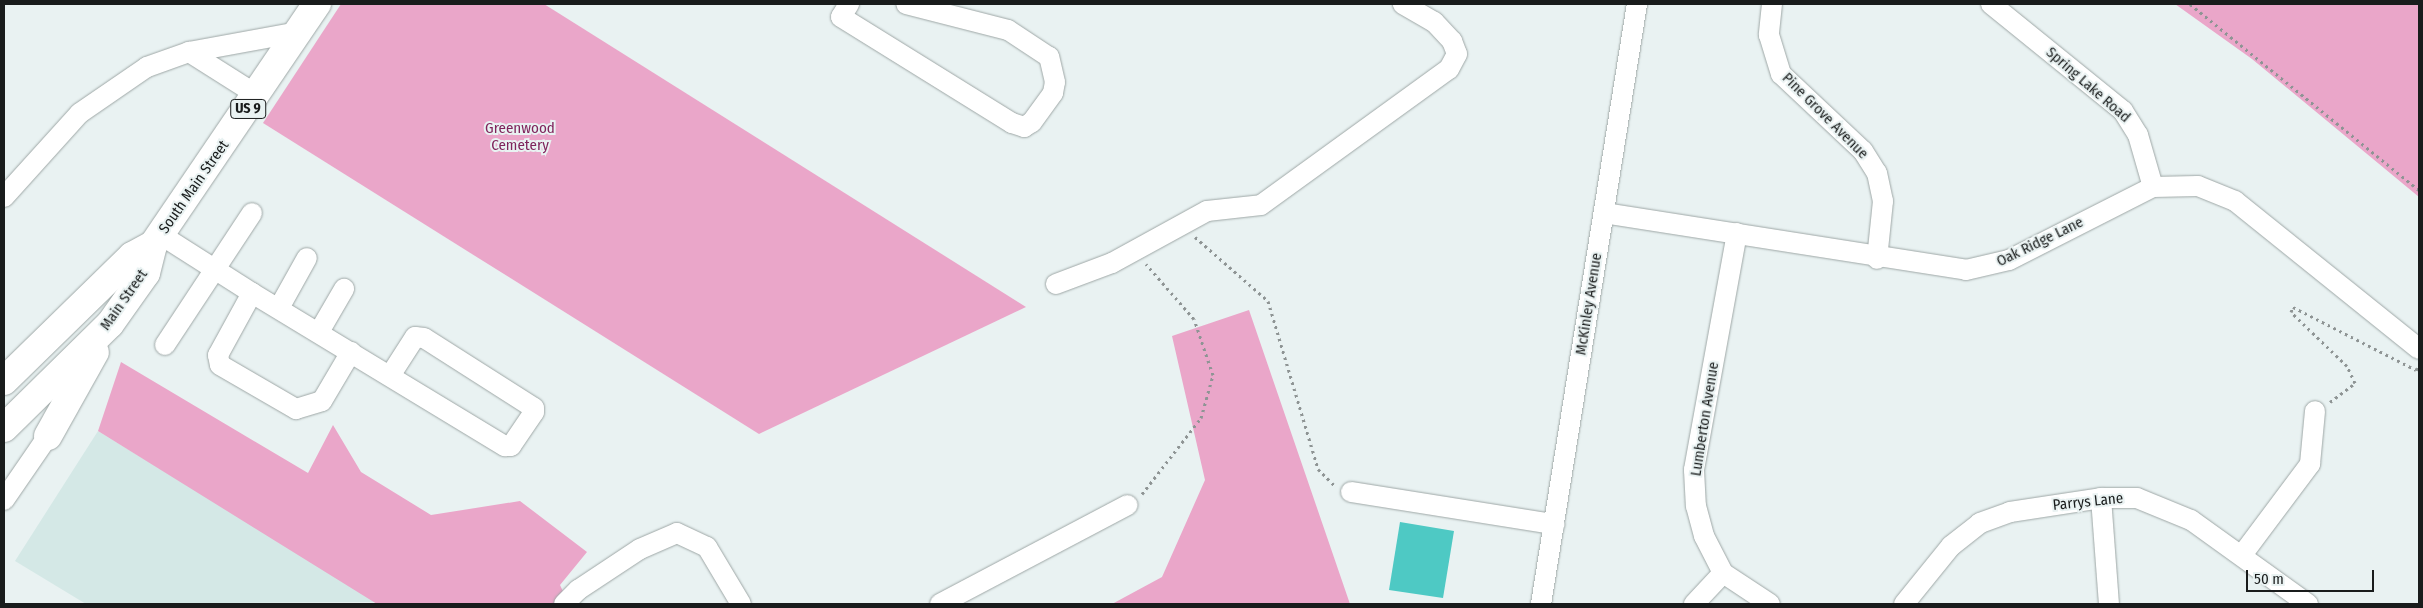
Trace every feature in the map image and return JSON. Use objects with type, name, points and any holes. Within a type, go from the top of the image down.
[{"type":"highway","name":"South Main Street","points":[[157,240],[317,4]]},
{"type":"highway","name":"Main Street","points":[[4,428],[110,324],[146,273],[157,240]]},
{"type":"highway","name":"Main Street","points":[[4,381],[28,360],[132,256],[157,240]]},
{"type":"highway","points":[[48,436],[110,324]]},
{"type":"highway","points":[[4,401],[28,360]]},
{"type":"street","points":[[849,4],[841,17],[1012,123],[1024,127],[1032,122],[1053,93],[1055,82],[1048,57],[1008,30],[906,4]]},
{"type":"street","points":[[1056,284],[1134,251],[1167,231],[1207,211],[1261,205],[1449,69],[1457,54],[1452,41],[1434,22],[1403,4]]},
{"type":"street","name":"McKinley Avenue","points":[[1541,604],[1637,4]]},
{"type":"street","name":"Pine Grove Avenue","points":[[1772,4],[1769,35],[1781,74],[1863,150],[1877,173],[1883,201],[1877,259]]},
{"type":"street","name":"Spring Lake Road","points":[[1991,4],[2123,111],[2138,135],[2153,187]]},
{"type":"street","points":[[4,197],[80,114],[113,88],[147,67],[188,52],[299,32]]},
{"type":"street","points":[[188,52],[257,95]]},
{"type":"street","name":"Oak Ridge Lane","points":[[1604,213],[1737,233],[1877,259],[1955,270],[1994,265],[2153,187],[2198,186],[2235,201],[2419,349]]},
{"type":"street","points":[[165,345],[252,213]]},
{"type":"street","name":"Lumberton Avenue","points":[[1737,233],[1694,470],[1704,536],[1723,573],[1770,604]]},
{"type":"street","points":[[157,240],[215,269],[390,376],[506,446],[511,446],[534,412],[534,408],[424,338],[414,337],[390,376]]},
{"type":"street","points":[[279,308],[307,258]]},
{"type":"street","points":[[318,332],[344,289]]},
{"type":"street","points":[[252,292],[218,356],[220,366],[296,409],[322,401],[351,352]]},
{"type":"street","points":[[2242,555],[2310,464],[2315,411]]},
{"type":"street","points":[[4,500],[48,436]]},
{"type":"street","points":[[1351,492],[1554,524]]},
{"type":"street","points":[[2101,498],[2109,604]]},
{"type":"street","name":"Parrys Lane","points":[[1904,604],[1951,546],[1980,523],[2010,512],[2101,498],[2136,498],[2170,508],[2242,555],[2308,604]]},
{"type":"street","points":[[940,604],[1128,505]]},
{"type":"street","points":[[571,597],[640,549],[677,534],[707,547],[741,604]]},
{"type":"street","points":[[1694,604],[1723,573]]},
{"type":"path","points":[[2190,4],[2419,190]]},
{"type":"path","points":[[1167,231],[1206,243],[1262,291],[1318,469],[1326,480],[1351,492]]},
{"type":"path","points":[[1128,505],[1152,484],[1184,445],[1208,406],[1213,375],[1194,319],[1134,251]]},
{"type":"path","points":[[2315,411],[2355,383],[2347,366],[2290,312],[2293,307],[2416,370],[2419,367]]},
{"type":"shaded area","points":[[98,431],[378,602],[86,604],[15,561]]},
{"type":"green space","name":"Greenwood Cemetery","points":[[341,4],[544,4],[1026,307],[759,434],[263,123]]},
{"type":"green space","points":[[2175,4],[2419,4],[2419,197],[2252,59]]},
{"type":"green space","points":[[1249,310],[1350,604],[1112,604],[1162,577],[1205,480],[1172,336]]},
{"type":"green space","points":[[121,362],[308,473],[333,425],[361,472],[431,515],[520,501],[587,552],[560,585],[569,604],[377,604],[98,431]]},
{"type":"building","points":[[1400,522],[1454,531],[1443,598],[1389,590]]}]
